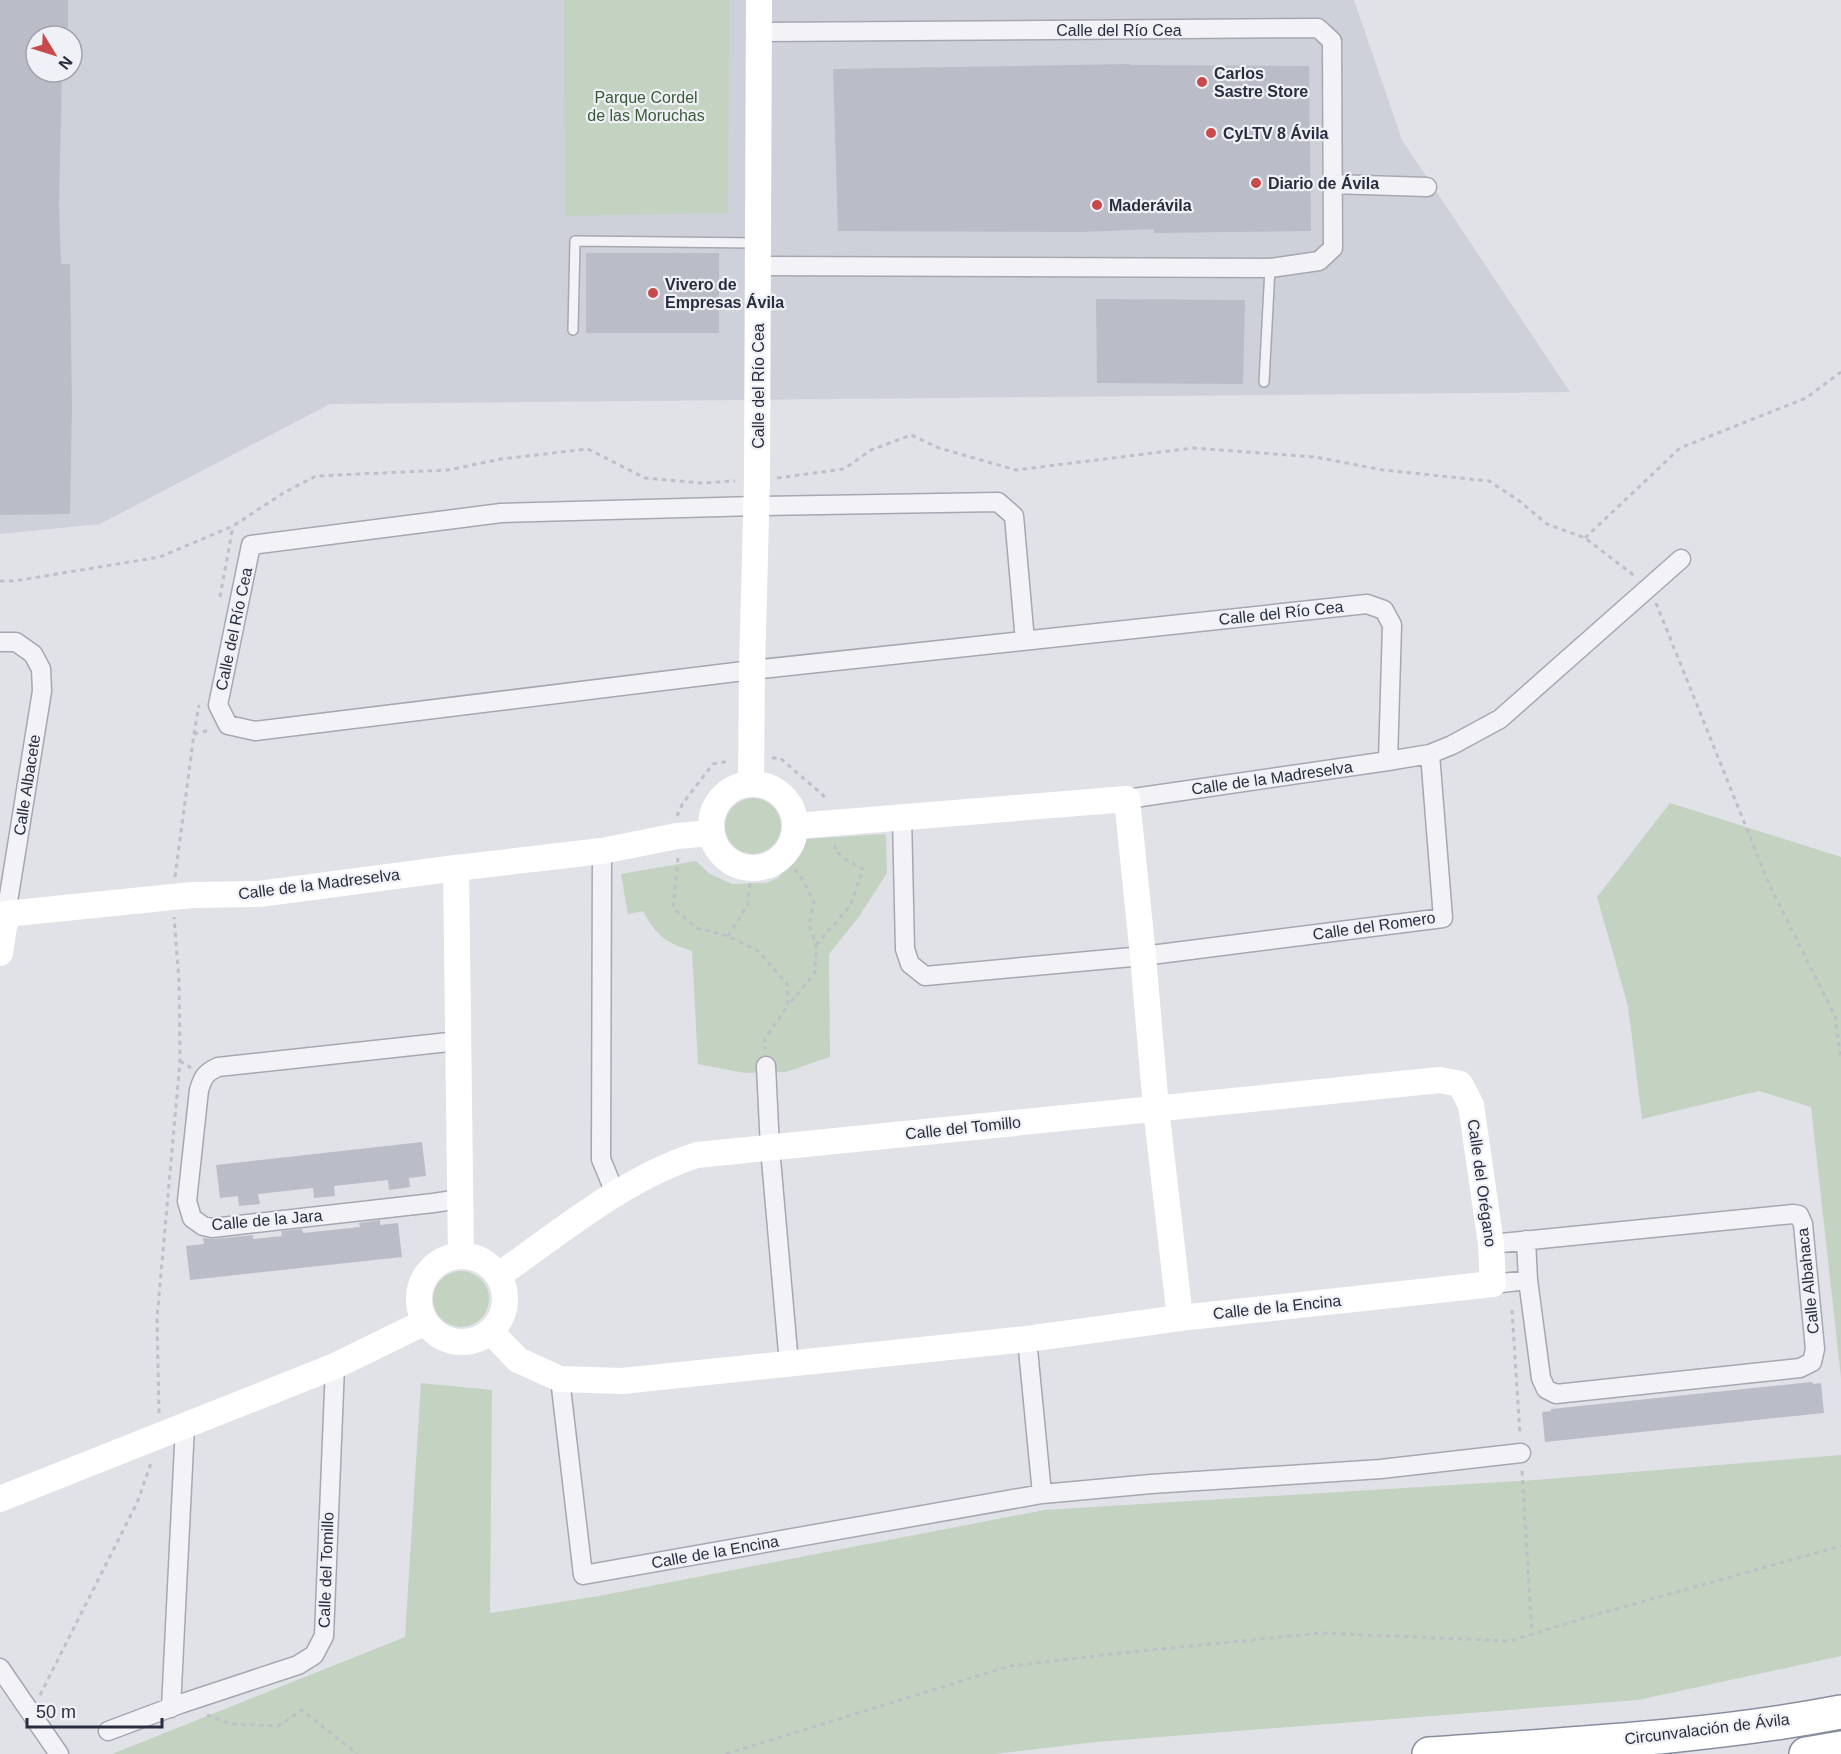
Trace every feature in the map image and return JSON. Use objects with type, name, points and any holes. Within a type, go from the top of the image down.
[{"type":"highway","name":"Circunvalación de Ávila","points":[[1429,1754],[1717,1730],[1841,1712]]},
{"type":"highway","points":[[1806,1754],[1841,1748]]},
{"type":"street","name":"Calle del Río Cea","points":[[751,783],[756,506],[759,0]]},
{"type":"street","name":"Calle del Río Cea","points":[[758,255],[1270,268],[1319,261],[1333,248],[1332,41],[1318,28],[759,32]]},
{"type":"street","points":[[1332,184],[1427,187]]},
{"type":"street","name":"Calle del Río Cea","points":[[1025,641],[1014,516],[998,502],[501,513],[251,545],[218,705],[228,725],[255,731],[752,670],[1025,641],[1367,604],[1384,610],[1392,625],[1388,761]]},
{"type":"street","name":"Calle de la Madreselva","points":[[796,826],[1126,799],[1431,754],[1500,719],[1681,559]]},
{"type":"street","name":"Calle Albacete","points":[[0,642],[16,642],[33,654],[41,669],[42,691],[3,914],[0,953]]},
{"type":"street","name":"Calle del Romero","points":[[902,817],[905,949],[910,964],[925,976],[1143,956],[1443,918],[1431,754]]},
{"type":"street","points":[[751,783],[764,784],[777,790],[787,800],[794,812],[796,826],[790,846],[784,855],[769,865],[751,868],[737,866],[725,858],[716,846],[711,833],[711,819],[716,805],[725,794],[737,786],[751,783]]},
{"type":"street","points":[[1126,799],[1156,1108],[1180,1318]]},
{"type":"street","name":"Calle de la Madreselva","points":[[3,914],[192,895],[259,894],[602,851],[677,836],[711,833]]},
{"type":"street","points":[[602,851],[601,1159],[615,1193]]},
{"type":"street","points":[[456,868],[461,1255]]},
{"type":"street","name":"Calle de la Jara","points":[[459,1041],[218,1067],[208,1071],[203,1076],[199,1090],[187,1201],[192,1218],[202,1226],[212,1228],[460,1199]]},
{"type":"street","points":[[766,1066],[770,1148],[789,1364]]},
{"type":"street","name":"Calle del Tomillo","points":[[499,1275],[615,1193],[670,1164],[697,1155],[1440,1080],[1460,1084]]},
{"type":"street","name":"Calle del Orégano","points":[[1460,1084],[1471,1105],[1491,1244],[1493,1284]]},
{"type":"street","name":"Calle Albahaca","points":[[1491,1244],[1799,1215],[1803,1224],[1815,1350],[1812,1362],[1800,1368],[1556,1394],[1546,1389],[1541,1378],[1528,1280]]},
{"type":"street","points":[[1526,1240],[1528,1280]]},
{"type":"street","points":[[461,1255],[476,1257],[489,1264],[499,1275],[505,1293],[504,1311],[491,1332],[468,1342],[456,1342],[443,1339],[425,1322],[418,1297],[427,1273],[436,1264],[461,1255]]},
{"type":"street","name":"Calle de la Encina","points":[[491,1332],[518,1360],[560,1379],[622,1381],[1027,1339],[1180,1318],[1528,1280]]},
{"type":"street","points":[[0,1499],[335,1366],[425,1322]]},
{"type":"street","points":[[1027,1339],[1042,1494]]},
{"type":"street","name":"Calle del Tomillo","points":[[108,1731],[298,1665],[314,1655],[324,1636],[335,1366]]},
{"type":"street","name":"Calle de la Encina","points":[[560,1379],[583,1575],[1042,1494],[1151,1484],[1381,1469],[1521,1453]]},
{"type":"street","points":[[175,1706],[185,1426]]},
{"type":"street","points":[[0,1668],[59,1754]]},
{"type":"lane","points":[[573,330],[575,241],[758,255]]},
{"type":"lane","points":[[1264,382],[1270,268]]},
{"type":"path","points":[[1585,538],[1680,448],[1806,398],[1841,372]]},
{"type":"path","points":[[234,526],[220,597],[240,601]]},
{"type":"path","points":[[1649,587],[1769,884],[1835,1016],[1841,1060]]},
{"type":"path","points":[[31,1712],[137,1503],[160,1435],[157,1318],[180,1061],[179,980],[173,897],[191,757],[201,700]]},
{"type":"path","points":[[766,1066],[765,1039],[788,1005],[815,973],[816,945],[809,925],[814,902],[802,879],[784,855]]},
{"type":"path","points":[[728,936],[748,904],[751,868]]},
{"type":"path","points":[[675,879],[674,908],[697,928],[728,936],[758,951],[787,984],[788,1005]]},
{"type":"path","points":[[726,1754],[1010,1666],[1141,1650],[1322,1633],[1510,1641],[1841,1546]]},
{"type":"path","points":[[175,1706],[230,1724],[278,1726],[303,1710],[357,1754]]},
{"type":"shaded area","points":[[0,0],[1354,0],[1402,140],[1570,392],[330,404],[100,524],[0,534]]},
{"type":"green space","name":"Parque Cordel de las Moruchas","points":[[564,0],[729,0],[728,213],[565,216]]},
{"type":"green space","points":[[748,798],[758,798],[773,806],[779,815],[781,826],[779,837],[773,846],[758,854],[748,854],[737,849],[730,842],[725,831],[725,821],[730,810],[737,803]]},
{"type":"green space","points":[[1670,803],[1841,857],[1841,1378],[1811,1107],[1759,1091],[1642,1119],[1628,1006],[1597,897]]},
{"type":"green space","points":[[886,834],[887,873],[858,918],[829,954],[830,1057],[786,1072],[745,1073],[698,1064],[692,951],[676,945],[658,933],[643,911],[628,914],[621,874],[696,861],[710,874],[732,884],[766,883],[778,878],[805,839]]},
{"type":"green space","points":[[456,1271],[466,1271],[481,1279],[487,1288],[489,1299],[487,1310],[481,1319],[466,1327],[456,1327],[445,1322],[438,1315],[433,1304],[433,1294],[438,1283],[445,1276]]},
{"type":"green space","points":[[421,1383],[492,1390],[490,1613],[599,1596],[1044,1510],[1535,1480],[1841,1455],[1841,1656],[1638,1700],[1096,1742],[995,1754],[112,1754],[405,1637]]},
{"type":"building","points":[[0,0],[68,0],[68,24],[24,24],[24,84],[62,84],[59,206],[61,264],[70,264],[72,407],[70,514],[0,515]]},
{"type":"building","points":[[1130,64],[1309,66],[1311,231],[1154,233],[1154,229],[1080,232],[838,231],[833,69]]},
{"type":"building","name":"Vivero de Empresas Ávila","points":[[586,253],[719,253],[719,333],[586,333]]},
{"type":"building","points":[[1096,299],[1245,300],[1243,384],[1097,383]]},
{"type":"building","points":[[422,1142],[426,1176],[409,1178],[410,1187],[389,1190],[388,1180],[334,1186],[335,1196],[314,1198],[313,1188],[258,1194],[260,1204],[239,1206],[238,1196],[220,1198],[216,1165]]},
{"type":"building","points":[[380,1220],[380,1225],[398,1223],[402,1257],[190,1280],[186,1246],[204,1244],[203,1238],[253,1235],[253,1239],[282,1236],[281,1231],[302,1229],[303,1233],[360,1227],[359,1223]]},
{"type":"building","points":[[1812,1382],[1813,1384],[1821,1383],[1824,1413],[1545,1442],[1542,1412],[1551,1411],[1551,1409]]},
{"type":"place","name":"Carlos Sastre Store","points":[[1202,82]]},
{"type":"place","name":"CyLTV 8 Ávila","points":[[1211,133]]},
{"type":"place","name":"Diario de Ávila","points":[[1256,183]]},
{"type":"place","name":"Maderávila","points":[[1097,205]]},
{"type":"place","name":"Vivero de Empresas Ávila","points":[[653,293]]}]
